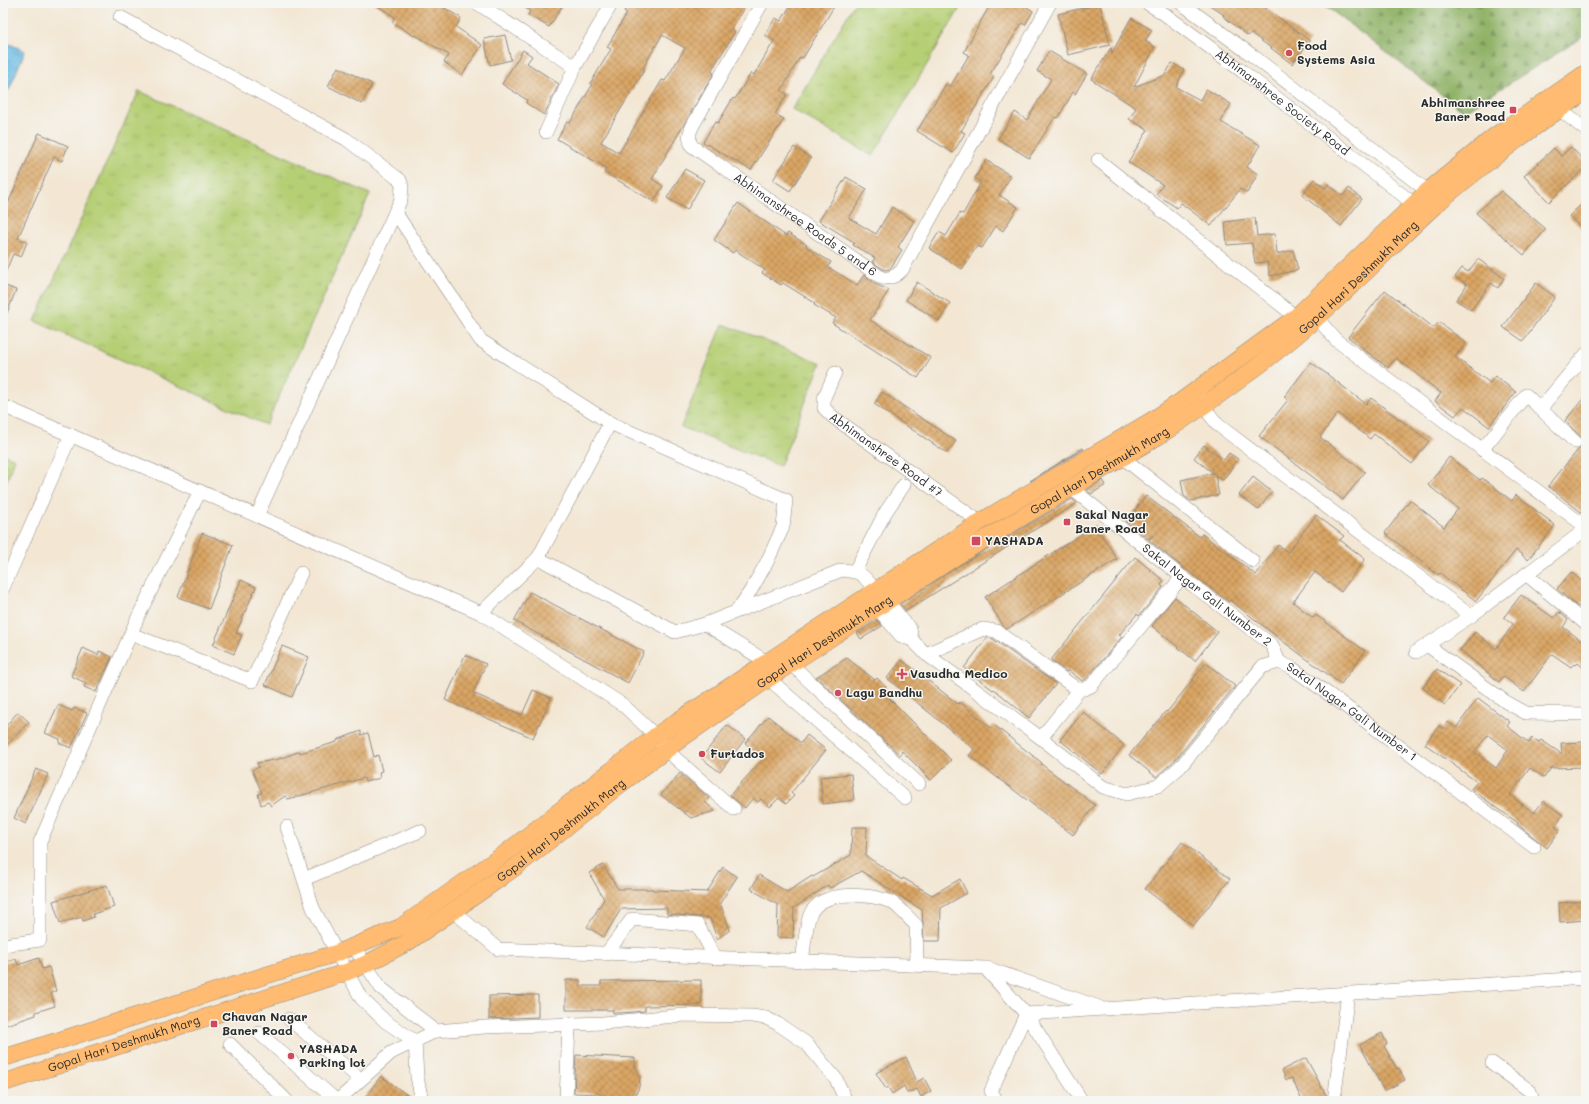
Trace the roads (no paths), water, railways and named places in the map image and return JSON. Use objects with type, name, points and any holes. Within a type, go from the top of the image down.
[{"type":"main road","name":"Gopal Hari Deshmukh Marg","points":[[3,1058],[337,953],[401,927],[507,852],[656,736],[766,662],[955,557],[1160,435],[1203,406],[1277,351],[1317,318],[1421,209],[1495,136],[1586,73]]},
{"type":"main road","name":"Gopal Hari Deshmukh Marg","points":[[1434,196],[1473,174],[1559,109],[1586,91]]},
{"type":"main road","name":"Gopal Hari Deshmukh Marg","points":[[3,1083],[347,972],[366,964],[408,942],[517,866],[666,750],[791,664],[880,600],[980,522],[1151,421],[1197,390],[1296,317],[1421,209]]},
{"type":"street","points":[[477,3],[575,67]]},
{"type":"street","points":[[546,132],[575,67],[612,3]]},
{"type":"street","name":"Abhimanshree Roads 5 and 6","points":[[762,3],[692,127],[689,137],[690,142],[692,146],[882,278],[887,278],[898,274],[902,270],[1050,3]]},
{"type":"street","name":"Abhimanshree Society Road","points":[[1147,3],[1242,71],[1421,209]]},
{"type":"street","name":"Abhimanshree Society Road","points":[[1181,3],[1253,56],[1434,196]]},
{"type":"street","points":[[120,16],[346,139],[400,180],[402,186],[401,199],[257,516]]},
{"type":"street","points":[[1559,109],[1586,130]]},
{"type":"street","points":[[1098,160],[1296,317]]},
{"type":"street","points":[[395,212],[480,340],[610,423],[786,500],[783,527],[764,567],[737,611]]},
{"type":"street","points":[[1317,318],[1336,340],[1586,528],[1471,616],[1422,649],[1526,713],[1586,714]]},
{"type":"street","points":[[1540,409],[1586,354]]},
{"type":"street","name":"Abhimanshree Road #7","points":[[835,373],[824,398],[824,408],[833,417],[980,522]]},
{"type":"street","points":[[1197,390],[1203,406],[1218,425],[1471,616]]},
{"type":"street","points":[[1482,450],[1526,395],[1575,442]]},
{"type":"street","points":[[3,406],[481,613],[623,705],[656,736],[666,750],[734,809]]},
{"type":"street","points":[[481,613],[538,558],[610,423]]},
{"type":"street","points":[[3,588],[71,435]]},
{"type":"street","points":[[1122,457],[1253,561]]},
{"type":"street","points":[[855,571],[884,513],[904,485]]},
{"type":"street","name":"Sakal Nagar Gali Number 2","points":[[1071,488],[1182,577],[1272,645],[1279,662]]},
{"type":"street","points":[[3,945],[40,940],[40,842],[131,634],[200,491]]},
{"type":"street","points":[[538,558],[675,632],[705,624],[842,570],[855,571],[862,574],[880,600]]},
{"type":"street","points":[[131,634],[252,681],[301,573]]},
{"type":"street","points":[[1526,574],[1586,624]]},
{"type":"street","points":[[1041,738],[1080,689],[1091,686],[1182,577]]},
{"type":"street","name":"Sakal Nagar Gali Number 1","points":[[880,600],[910,629],[912,640],[926,654],[1041,738],[1103,787],[1127,794],[1158,786],[1181,766],[1262,667],[1279,662],[1292,668],[1341,703],[1534,847]]},
{"type":"street","points":[[705,624],[766,662]]},
{"type":"street","points":[[926,654],[983,629],[990,629],[996,631],[1080,689]]},
{"type":"street","points":[[791,664],[919,784]]},
{"type":"street","points":[[769,679],[905,798]]},
{"type":"street","points":[[287,827],[314,908],[361,998],[386,1022],[415,1041]]},
{"type":"street","points":[[304,879],[420,831]]},
{"type":"street","points":[[802,961],[810,915],[821,902],[847,895],[868,896],[892,902],[916,925],[917,965]]},
{"type":"street","points":[[453,911],[498,950],[985,968],[1104,1009]]},
{"type":"street","points":[[606,954],[632,919],[698,926],[715,958]]},
{"type":"street","points":[[354,947],[381,988],[436,1031]]},
{"type":"street","points":[[985,968],[1026,1014],[1082,1101]]},
{"type":"street","points":[[1026,1014],[1586,978]]},
{"type":"street","points":[[1334,1101],[1348,993]]},
{"type":"street","points":[[997,1101],[991,1091],[1026,1014]]},
{"type":"street","points":[[259,1033],[337,1101],[391,1053],[436,1031],[484,1027],[603,1023],[684,1015],[752,1016],[766,1018],[778,1024],[806,1043],[836,1078],[846,1101]]},
{"type":"street","points":[[289,1019],[360,1079]]},
{"type":"street","points":[[566,1101],[569,1024]]},
{"type":"street","points":[[415,1041],[417,1076],[422,1101]]},
{"type":"street","points":[[230,1044],[287,1101]]},
{"type":"street","points":[[1492,1063],[1530,1091],[1533,1101]]},
{"type":"water","points":[[3,41],[25,51],[9,90],[3,87]]},
{"type":"place","name":"Food Systems Asia","points":[[1289,53]]},
{"type":"place","name":"Abhimanshree Baner Road","points":[[1513,110]]},
{"type":"place","name":"Sakal Nagar Baner Road","points":[[1067,522]]},
{"type":"place","name":"YASHADA","points":[[976,541]]},
{"type":"place","name":"Vasudha Medico","points":[[902,674]]},
{"type":"place","name":"Lagu Bandhu","points":[[838,693]]},
{"type":"place","name":"Furtados","points":[[702,754]]},
{"type":"place","name":"Chavan Nagar Baner Road","points":[[214,1024]]},
{"type":"place","name":"YASHADA Parking lot","points":[[291,1056]]}]
